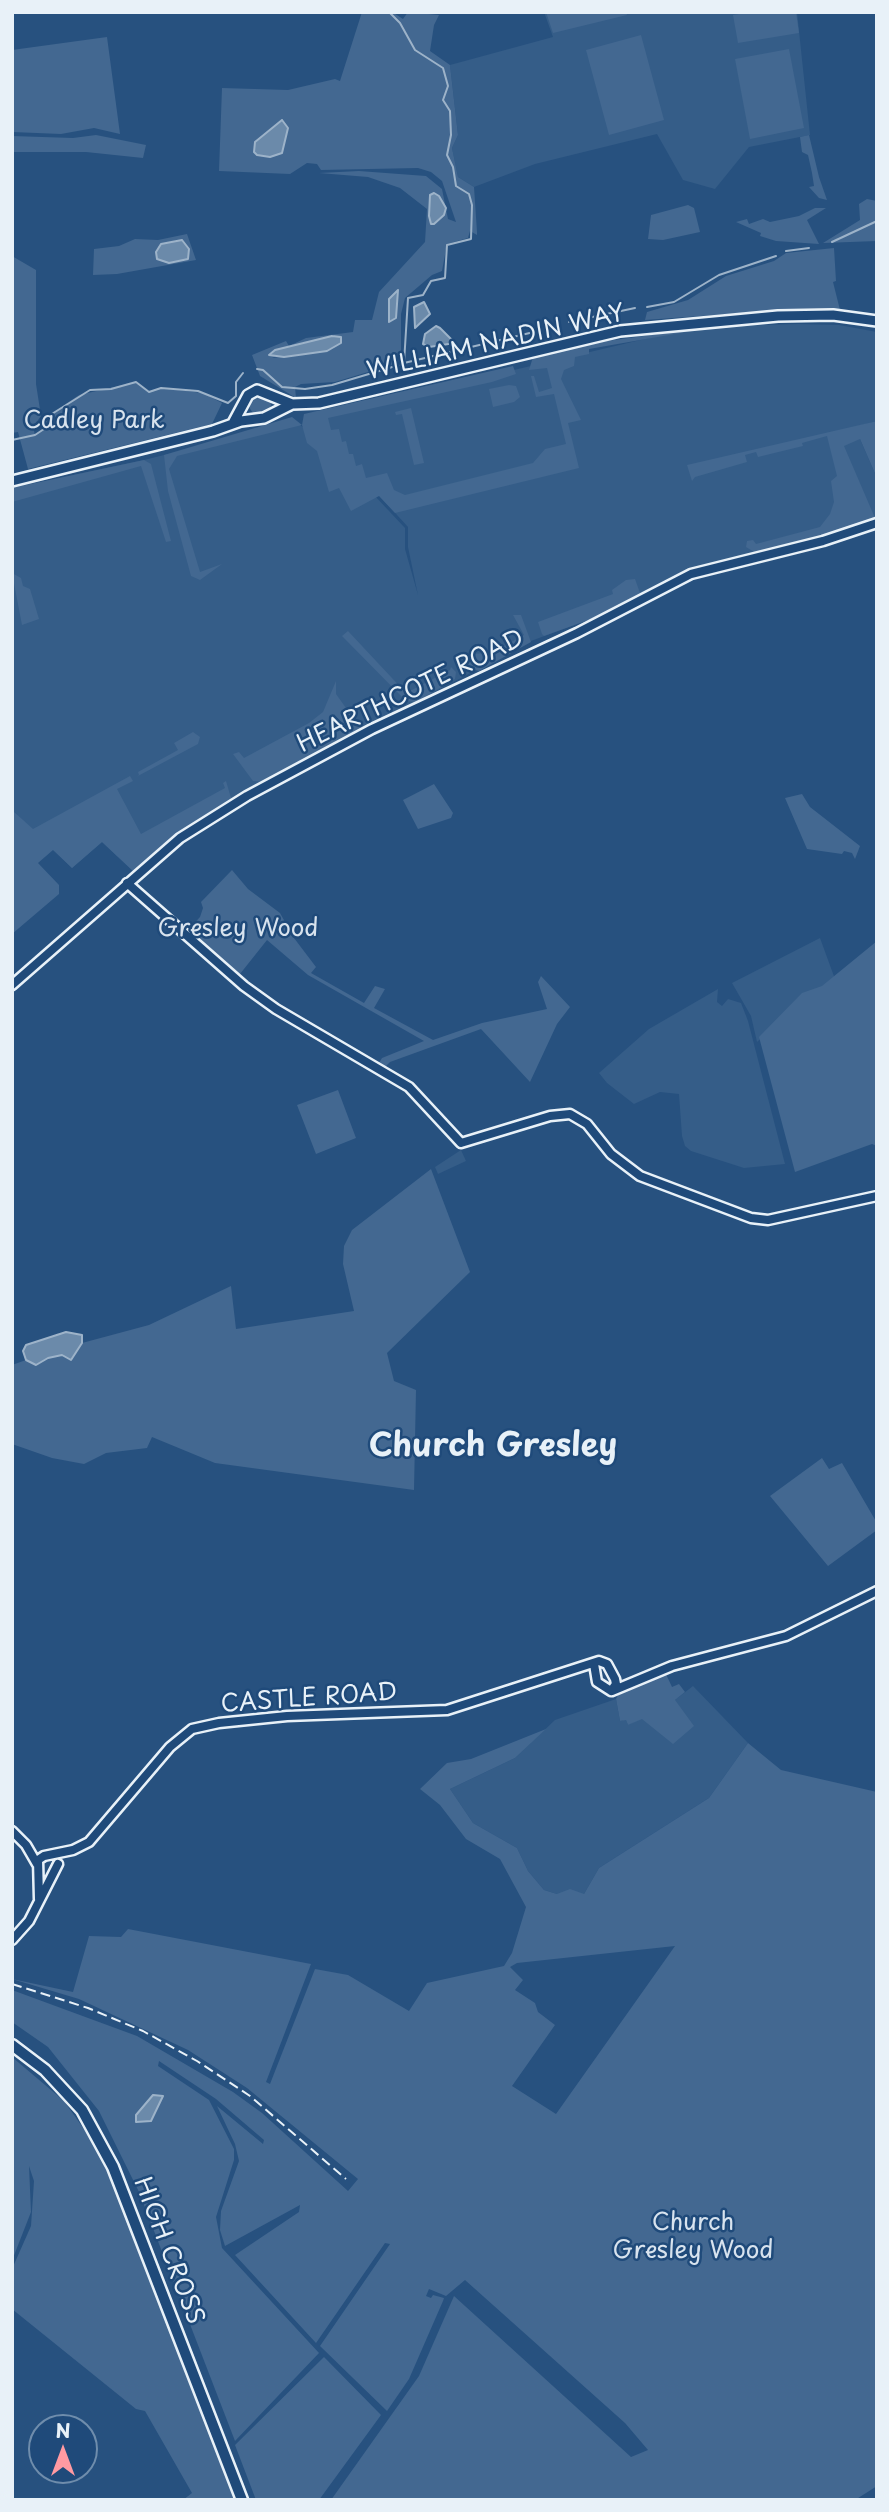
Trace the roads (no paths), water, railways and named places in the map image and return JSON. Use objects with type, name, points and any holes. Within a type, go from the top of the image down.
[{"type":"highway","name":"HIGH CROSS","points":[[12,2045],[52,2077],[82,2110],[113,2167],[242,2500]]},
{"type":"main road","name":"WILLIAM NADIN WAY","points":[[272,412],[292,404],[349,397],[559,343],[620,331],[778,316],[833,315],[877,321]]},
{"type":"main road","points":[[233,423],[254,391],[265,390],[292,404]]},
{"type":"main road","points":[[12,481],[233,423],[264,418],[272,412],[274,402],[271,395]]},
{"type":"main road","points":[[245,404],[249,414],[256,418]]},
{"type":"street","name":"HEARTHCOTE ROAD","points":[[12,985],[180,838],[247,796],[372,729],[577,633],[665,585],[706,569],[823,541],[877,523]]},
{"type":"street","points":[[127,883],[244,986],[303,1026],[409,1087],[461,1143],[550,1116],[570,1114],[587,1124],[611,1154],[645,1178],[733,1213],[768,1220],[877,1196]]},
{"type":"street","points":[[611,1691],[672,1666],[786,1636],[877,1591]]},
{"type":"street","points":[[604,1661],[615,1679],[616,1684],[611,1691],[597,1682],[594,1664],[604,1661]]},
{"type":"street","name":"CASTLE ROAD","points":[[51,1877],[56,1873],[58,1864],[99,1832],[170,1747],[192,1729],[231,1721],[287,1716],[447,1710],[594,1664]]},
{"type":"street","points":[[615,1679],[626,1685]]},
{"type":"street","points":[[12,1831],[26,1845],[58,1864]]},
{"type":"street","points":[[26,1845],[37,1868],[39,1899]]},
{"type":"street","name":"CASTLE ROAD","points":[[46,1855],[73,1850]]},
{"type":"street","points":[[37,1868],[46,1855]]},
{"type":"street","points":[[12,1940],[29,1921],[51,1877],[37,1868]]},
{"type":"waterway","points":[[389,12],[400,23],[415,50],[443,68],[448,86],[443,100],[450,111],[451,135],[447,155],[453,167],[456,186],[469,194],[472,205],[471,239],[447,245],[445,278],[431,281],[423,295],[408,298],[404,363]]},
{"type":"waterway","points":[[832,242],[877,221]]},
{"type":"waterway","points":[[786,251],[809,248]]},
{"type":"waterway","points":[[647,307],[674,302],[719,275],[776,256]]},
{"type":"waterway","points":[[569,322],[635,308]]},
{"type":"waterway","points":[[404,363],[538,331]]},
{"type":"waterway","points":[[257,369],[263,370],[282,387],[305,389],[332,385],[399,365]]},
{"type":"waterway","points":[[12,440],[35,435],[44,429],[47,417],[90,390],[111,389],[136,382],[149,392],[161,388],[198,391],[228,403],[236,396],[236,382],[243,373]]},
{"type":"railway","points":[[12,1984],[88,2008],[143,2031],[197,2061],[250,2096],[346,2179]]},
{"type":"district","name":"Church Gresley","points":[[493,1447]]},
{"type":"park label","name":"Cadley Park","points":[[94,421]]},
{"type":"park label","name":"Gresley Wood","points":[[238,929]]},
{"type":"park label","name":"Church Gresley Wood","points":[[693,2237]]}]
